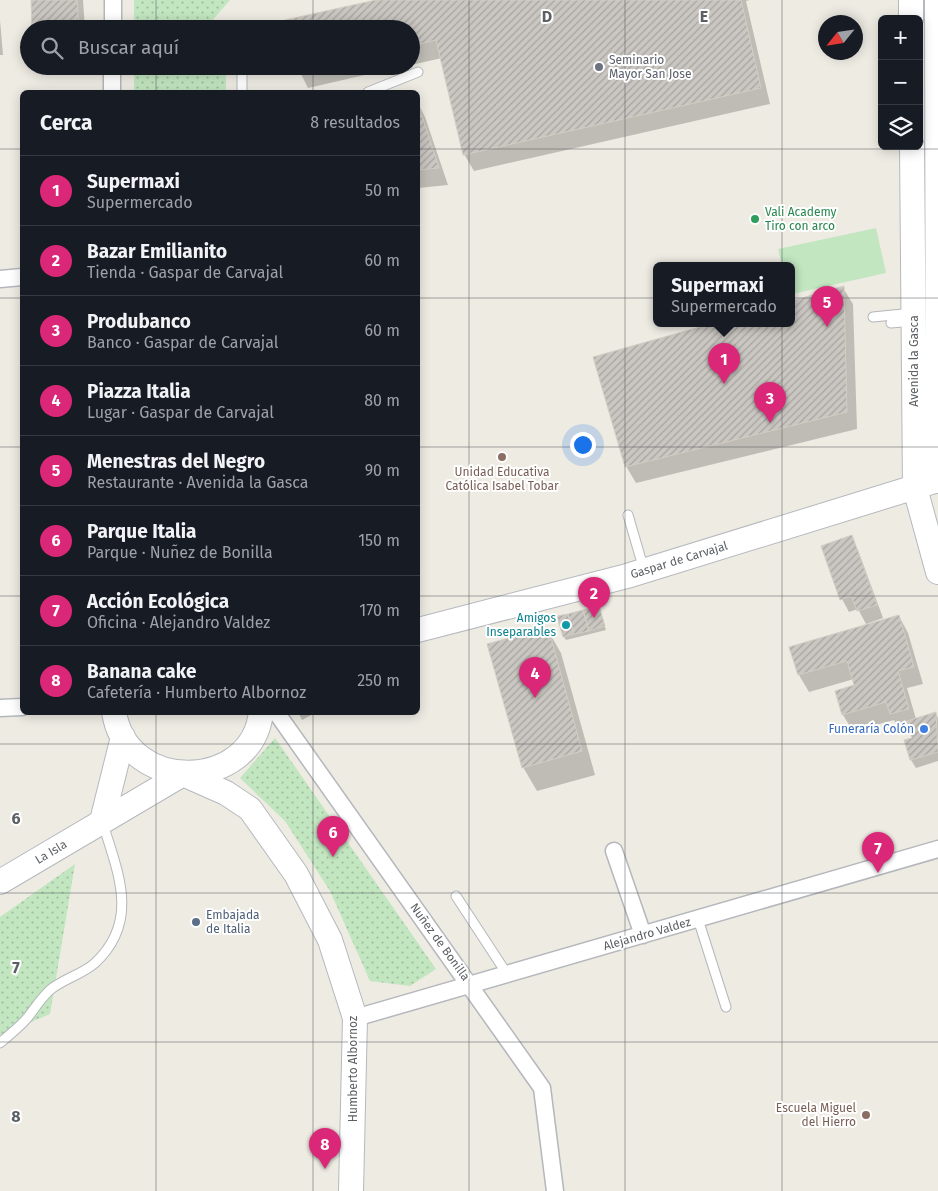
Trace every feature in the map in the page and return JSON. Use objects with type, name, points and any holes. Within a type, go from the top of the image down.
[{"type":"street","points":[[113,0],[113,20]]},
{"type":"street","points":[[911,0],[911,15]]},
{"type":"street","name":"Avenida la Gasca","points":[[937,0],[938,481]]},
{"type":"street","points":[[112,75],[112,90]]},
{"type":"street","name":"Avenida la Gasca","points":[[912,150],[906,319],[915,488],[938,572]]},
{"type":"street","points":[[0,279],[20,277]]},
{"type":"street","name":"Gaspar de Carvajal","points":[[420,629],[644,571],[938,481]]},
{"type":"street","points":[[0,708],[20,707]]},
{"type":"street","points":[[115,715],[123,737],[138,756],[159,769],[183,774],[208,772],[231,761],[250,743],[261,715]]},
{"type":"street","name":"Nuñez de Bonilla","points":[[278,715],[542,1088],[555,1191]]},
{"type":"street","points":[[102,821],[123,737]]},
{"type":"street","name":"La Isla","points":[[0,882],[183,774]]},
{"type":"street","name":"Humberto Albornoz","points":[[183,774],[226,793],[250,810],[296,874],[330,940],[356,1018],[352,1191]]},
{"type":"street","name":"Alejandro Valdez","points":[[356,1018],[938,849]]},
{"type":"street","points":[[614,851],[644,935]]},
{"type":"lane","points":[[242,75],[242,90]]},
{"type":"lane","points":[[373,90],[410,75]]},
{"type":"lane","points":[[873,317],[906,319]]},
{"type":"lane","points":[[628,516],[644,571]]},
{"type":"lane","points":[[0,1043],[27,1019],[50,990],[95,963],[112,942],[120,926],[124,906],[118,874],[102,821]]},
{"type":"lane","points":[[456,896],[507,974]]},
{"type":"lane","points":[[698,920],[726,1008]]},
{"type":"green space","points":[[134,0],[230,0],[213,20],[134,20]]},
{"type":"green space","points":[[134,75],[226,75],[226,90],[134,90]]},
{"type":"green space","points":[[876,228],[886,273],[795,293],[795,262],[781,262],[778,249]]},
{"type":"green space","points":[[275,738],[436,969],[410,986],[370,981],[330,891],[285,821],[240,778]]},
{"type":"green space","points":[[75,864],[50,1014],[0,1035],[0,917]]},
{"type":"building","points":[[31,0],[77,0],[78,20],[32,20]]},
{"type":"building","name":"Seminario Mayor San Jose","points":[[376,0],[741,0],[761,88],[463,155],[436,40],[420,44],[420,20],[285,20]]},
{"type":"building","points":[[420,109],[439,168],[420,170]]},
{"type":"building","points":[[844,286],[847,412],[625,467],[593,357],[700,327],[795,327],[795,300]]},
{"type":"building","points":[[852,535],[877,605],[857,611],[851,596],[840,600],[821,546]]},
{"type":"building","points":[[599,606],[605,626],[589,631],[583,610]]},
{"type":"building","name":"Amigos Inseparables","points":[[583,610],[589,631],[574,634],[568,614]]},
{"type":"building","name":"Amigos Inseparables","points":[[568,614],[574,634],[563,637],[557,616]]},
{"type":"building","points":[[899,615],[914,667],[898,671],[909,709],[890,714],[886,702],[842,715],[835,691],[854,685],[847,661],[798,675],[789,647]]},
{"type":"building","points":[[548,627],[582,751],[522,768],[487,644]]},
{"type":"building","name":"Funeraría Colón","points":[[936,712],[938,752],[910,760],[904,740],[912,738],[907,721]]},
{"type":"place","name":"Seminario Mayor San Jose","points":[[599,67]]},
{"type":"place","name":"Vali Academy Tiro con arco","points":[[755,219]]},
{"type":"place","name":"Menestras del Negro","points":[[827,327]]},
{"type":"place","name":"Supermaxi","points":[[724,384]]},
{"type":"place","name":"Produbanco","points":[[770,423]]},
{"type":"place","name":"Unidad Educativa Católica Isabel Tobar","points":[[502,457]]},
{"type":"place","name":"Bazar Emilianito","points":[[594,618]]},
{"type":"place","name":"Amigos Inseparables","points":[[566,625]]},
{"type":"place","name":"Piazza Italia","points":[[535,698]]},
{"type":"place","name":"Funeraría Colón","points":[[924,729]]},
{"type":"place","name":"Parque Italia","points":[[333,857]]},
{"type":"place","name":"Acción Ecológica","points":[[878,873]]},
{"type":"place","name":"Embajada de Italia","points":[[196,922]]},
{"type":"place","name":"Escuela Miguel del Hierro","points":[[866,1115]]},
{"type":"place","name":"Banana cake","points":[[325,1169]]}]
